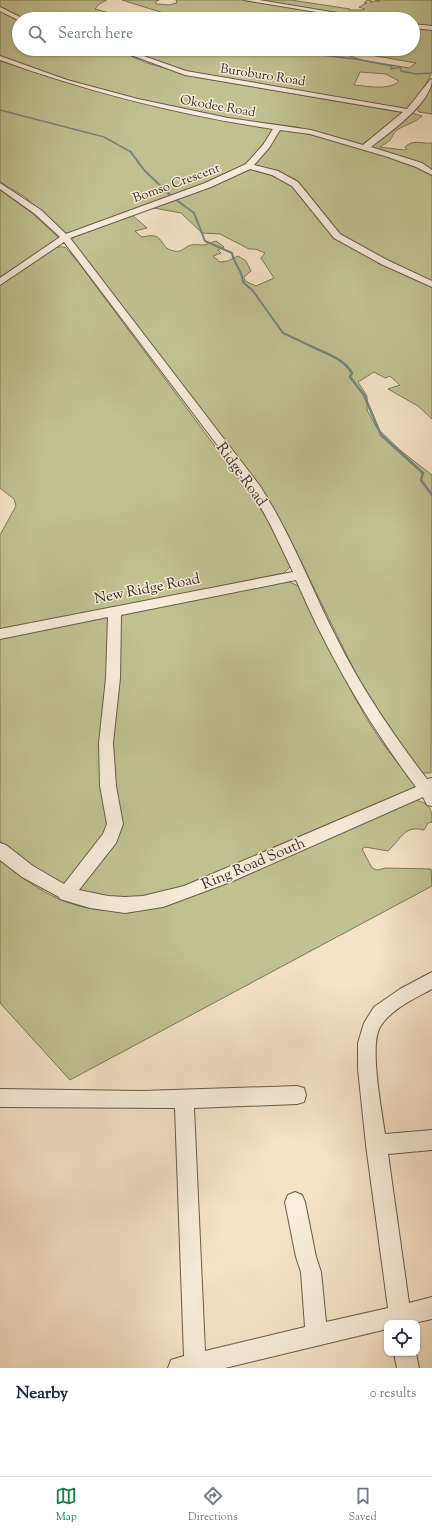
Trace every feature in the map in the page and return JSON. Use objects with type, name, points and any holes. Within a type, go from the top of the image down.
[{"type":"street","points":[[247,0],[325,12]]},
{"type":"street","points":[[0,9],[12,15]]},
{"type":"street","points":[[420,27],[432,28]]},
{"type":"street","name":"Buroburo Road","points":[[138,56],[185,73],[408,111]]},
{"type":"street","name":"Okodee Road","points":[[0,58],[65,81],[137,101],[228,120],[278,126],[311,132],[419,165],[432,173]]},
{"type":"street","points":[[364,148],[420,100],[432,81]]},
{"type":"street","name":"Bomso Crescent","points":[[65,237],[208,185],[249,166],[266,146],[278,126]]},
{"type":"street","points":[[249,166],[275,173],[295,184],[337,236],[384,262],[432,284]]},
{"type":"street","name":"Ridge Road","points":[[0,185],[38,212],[65,237],[256,489],[278,525],[331,641],[373,716],[430,791]]},
{"type":"street","points":[[0,282],[65,237]]},
{"type":"street","name":"New Ridge Road","points":[[0,634],[115,610],[300,575]]},
{"type":"street","points":[[66,894],[110,838],[115,824],[108,786],[106,743],[113,678],[115,610]]},
{"type":"street","name":"Ring Road South","points":[[0,850],[13,862],[66,894],[96,901],[125,905],[147,903],[170,897],[220,879],[430,791]]},
{"type":"street","points":[[432,980],[387,1007],[369,1030],[367,1065],[376,1145],[400,1320],[432,1308]]},
{"type":"street","points":[[0,1098],[142,1100],[297,1095]]},
{"type":"street","points":[[184,1098],[187,1366],[317,1336],[384,1323]]},
{"type":"street","points":[[376,1145],[432,1140]]},
{"type":"street","points":[[295,1202],[306,1257],[311,1272],[317,1336]]},
{"type":"street","points":[[406,1356],[408,1368]]},
{"type":"green space","points":[[0,0],[107,0],[99,4],[95,9],[106,12],[12,12],[12,14],[0,8]]},
{"type":"green space","points":[[122,0],[159,0],[156,1],[156,4],[169,5],[177,3],[176,0],[242,0],[321,12],[160,12]]},
{"type":"green space","points":[[265,0],[291,0],[350,9],[349,10],[363,10],[365,9],[359,7],[367,3],[364,3],[367,0],[372,1],[370,3],[380,1],[375,0],[432,0],[432,28],[420,26],[420,12],[330,12],[262,2]]},
{"type":"green space","points":[[0,11],[12,17],[12,56],[131,56],[147,63],[196,77],[405,113],[361,145],[297,127],[233,119],[179,109],[89,87],[0,57]]},
{"type":"green space","points":[[420,27],[432,29],[432,72],[425,86],[407,109],[189,73],[141,56],[350,56],[362,60],[409,68],[416,63],[376,56],[420,56]],"holes":[[[360,72],[386,74],[399,81],[395,84],[384,87],[354,85]]]},
{"type":"green space","points":[[0,61],[135,101],[204,116],[274,127],[267,141],[257,154],[232,174],[72,233],[63,233],[25,197],[0,182]]},
{"type":"green space","points":[[432,85],[432,114],[419,112],[417,109]]},
{"type":"green space","points":[[412,113],[422,116],[397,130],[390,140],[380,147],[404,150],[407,149],[405,147],[411,143],[432,143],[432,170],[368,147],[403,122]]},
{"type":"green space","points":[[279,129],[318,136],[357,147],[405,162],[432,175],[432,283],[343,239],[295,179],[274,171],[252,166]]},
{"type":"green space","points":[[252,169],[288,181],[338,239],[348,246],[432,287],[432,419],[418,406],[388,389],[400,385],[390,376],[385,378],[374,372],[358,382],[367,396],[367,410],[377,428],[401,451],[432,475],[431,773],[422,773],[377,717],[294,547],[267,497],[71,240],[77,235],[132,215],[147,228],[135,231],[142,237],[155,236],[159,238],[165,247],[174,251],[181,251],[191,245],[204,245],[216,241],[224,247],[218,250],[221,253],[213,256],[220,262],[228,261],[238,256],[246,261],[251,271],[244,277],[245,281],[256,286],[274,278],[261,258],[265,253],[255,249],[249,249],[220,234],[202,233],[181,213],[154,208]]},
{"type":"green space","points":[[0,190],[32,213],[59,238],[0,280]]},
{"type":"green space","points":[[55,247],[65,247],[78,262],[243,484],[268,520],[290,564],[290,567],[284,573],[0,631],[0,535],[16,506],[14,499],[0,488],[0,285]]},
{"type":"green space","points":[[283,582],[290,582],[302,588],[338,664],[365,715],[396,761],[415,782],[416,787],[172,891],[140,897],[108,898],[93,896],[64,886],[37,870],[0,841],[0,636],[55,625],[119,615]]},
{"type":"green space","points":[[415,800],[427,805],[431,813],[432,822],[428,823],[424,830],[412,829],[408,831],[388,851],[365,847],[362,849],[372,868],[377,870],[386,868],[431,869],[432,886],[70,1080],[0,1003],[0,860],[40,889],[59,899],[78,906],[118,911],[167,906]]},
{"type":"waterway","points":[[329,56],[392,66],[391,69],[400,67],[401,71],[416,74],[432,73]]},
{"type":"waterway","points":[[0,110],[104,137],[131,152]]},
{"type":"waterway","points":[[131,152],[144,170],[171,196]]},
{"type":"waterway","points":[[175,199],[194,213],[205,241],[232,253],[243,282],[253,291],[283,333],[315,348]]},
{"type":"waterway","points":[[313,347],[335,357],[349,368],[352,373],[350,377],[364,395],[381,435],[423,473],[421,480],[432,495]]}]
